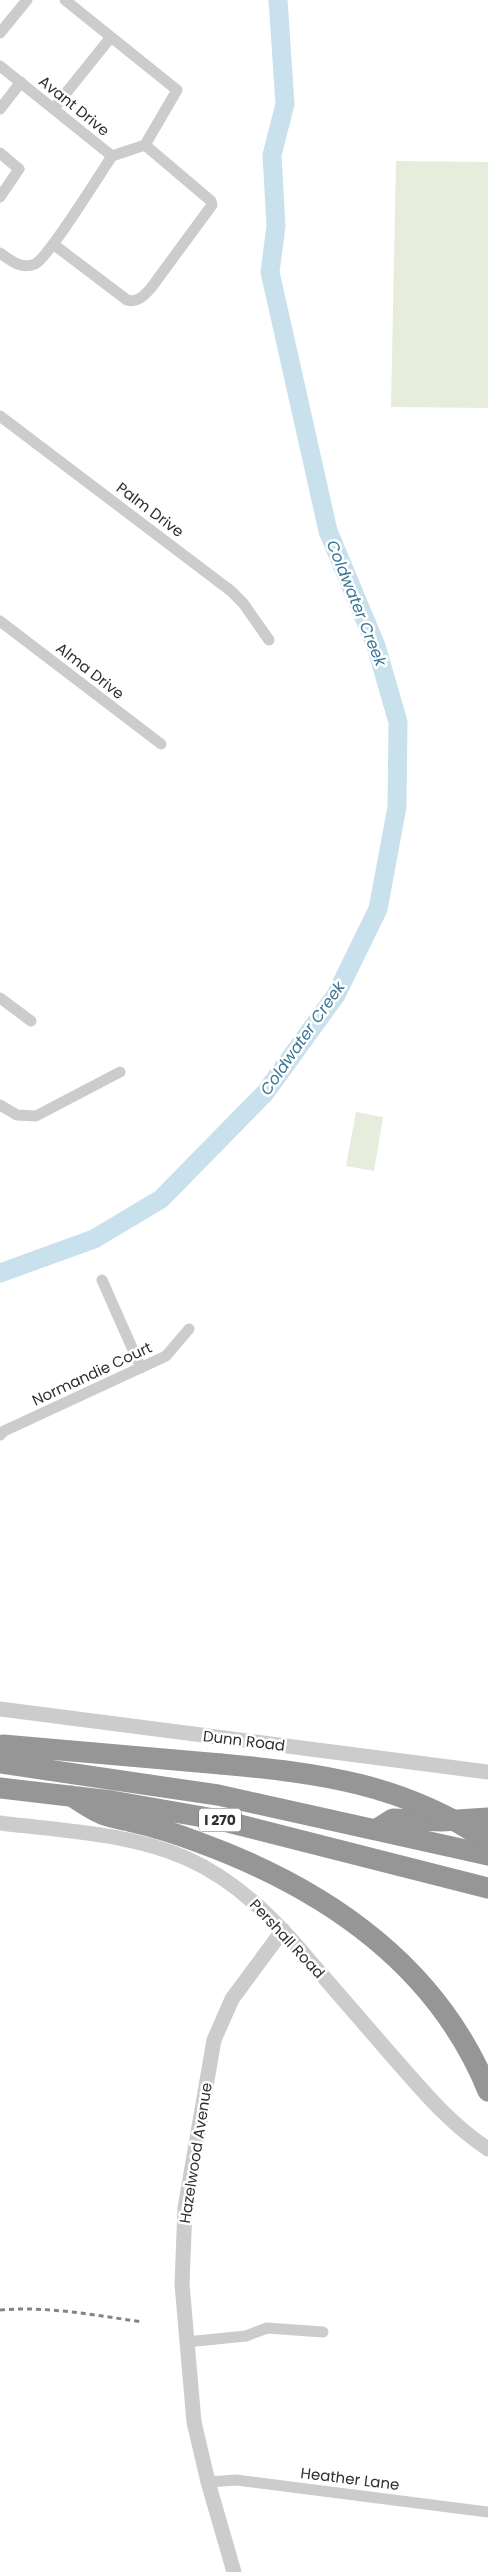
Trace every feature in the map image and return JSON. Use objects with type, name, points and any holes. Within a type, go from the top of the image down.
[{"type":"highway","points":[[0,1746],[302,1772],[366,1784],[421,1804],[456,1820],[488,1841]]},
{"type":"highway","name":"I 270","points":[[0,1763],[192,1790],[377,1829],[488,1855]]},
{"type":"highway","name":"I 270","points":[[0,1788],[147,1806],[255,1828],[488,1888]]},
{"type":"highway","points":[[71,1796],[100,1814],[165,1830],[242,1859],[290,1883],[348,1918],[379,1941],[430,1994],[468,2050],[488,2092]]},
{"type":"highway","points":[[377,1829],[393,1819],[442,1821],[488,1818]]},
{"type":"street","points":[[0,33],[27,0]]},
{"type":"street","points":[[65,0],[177,90],[145,145],[112,156]]},
{"type":"street","points":[[54,108],[111,37]]},
{"type":"street","name":"Avant Drive","points":[[0,66],[112,156],[53,244],[36,264],[27,266],[16,265],[0,253]]},
{"type":"street","points":[[0,109],[21,82]]},
{"type":"street","points":[[53,244],[127,300],[132,302],[138,299],[151,288],[212,205],[211,201],[145,145]]},
{"type":"street","points":[[0,153],[19,169],[0,197]]},
{"type":"street","name":"Palm Drive","points":[[0,416],[231,591],[243,603],[269,640]]},
{"type":"street","name":"Alma Drive","points":[[0,621],[161,744]]},
{"type":"street","points":[[0,998],[31,1021]]},
{"type":"street","points":[[0,1105],[17,1115],[36,1116],[120,1072]]},
{"type":"street","points":[[102,1280],[141,1368]]},
{"type":"street","name":"Normandie Court","points":[[0,1436],[4,1431],[166,1356],[189,1328]]},
{"type":"street","name":"Dunn Road","points":[[0,1709],[488,1772]]},
{"type":"street","name":"Pershall Road","points":[[0,1823],[123,1839],[158,1847],[189,1859],[222,1877],[248,1897],[283,1930],[437,2106],[458,2127],[488,2148]]},
{"type":"street","name":"Hazelwood Avenue","points":[[234,2572],[208,2482],[194,2422],[182,2284],[185,2208],[214,2040],[232,1999],[283,1930]]},
{"type":"street","points":[[186,2342],[246,2336],[267,2328],[323,2332]]},
{"type":"street","name":"Heather Lane","points":[[208,2482],[236,2480],[488,2512]]},
{"type":"green space","points":[[396,161],[488,162],[488,408],[391,407]]},
{"type":"green space","points":[[356,1112],[383,1117],[374,1171],[346,1166]]},
{"type":"waterway","name":"Coldwater Creek","points":[[0,1273],[94,1239],[161,1199],[265,1093],[336,995],[378,909],[397,807],[398,722],[376,646],[328,531],[270,272],[276,226],[272,155],[285,104],[278,0]]},
{"type":"railway","points":[[0,2310],[53,2310],[142,2322]]}]
